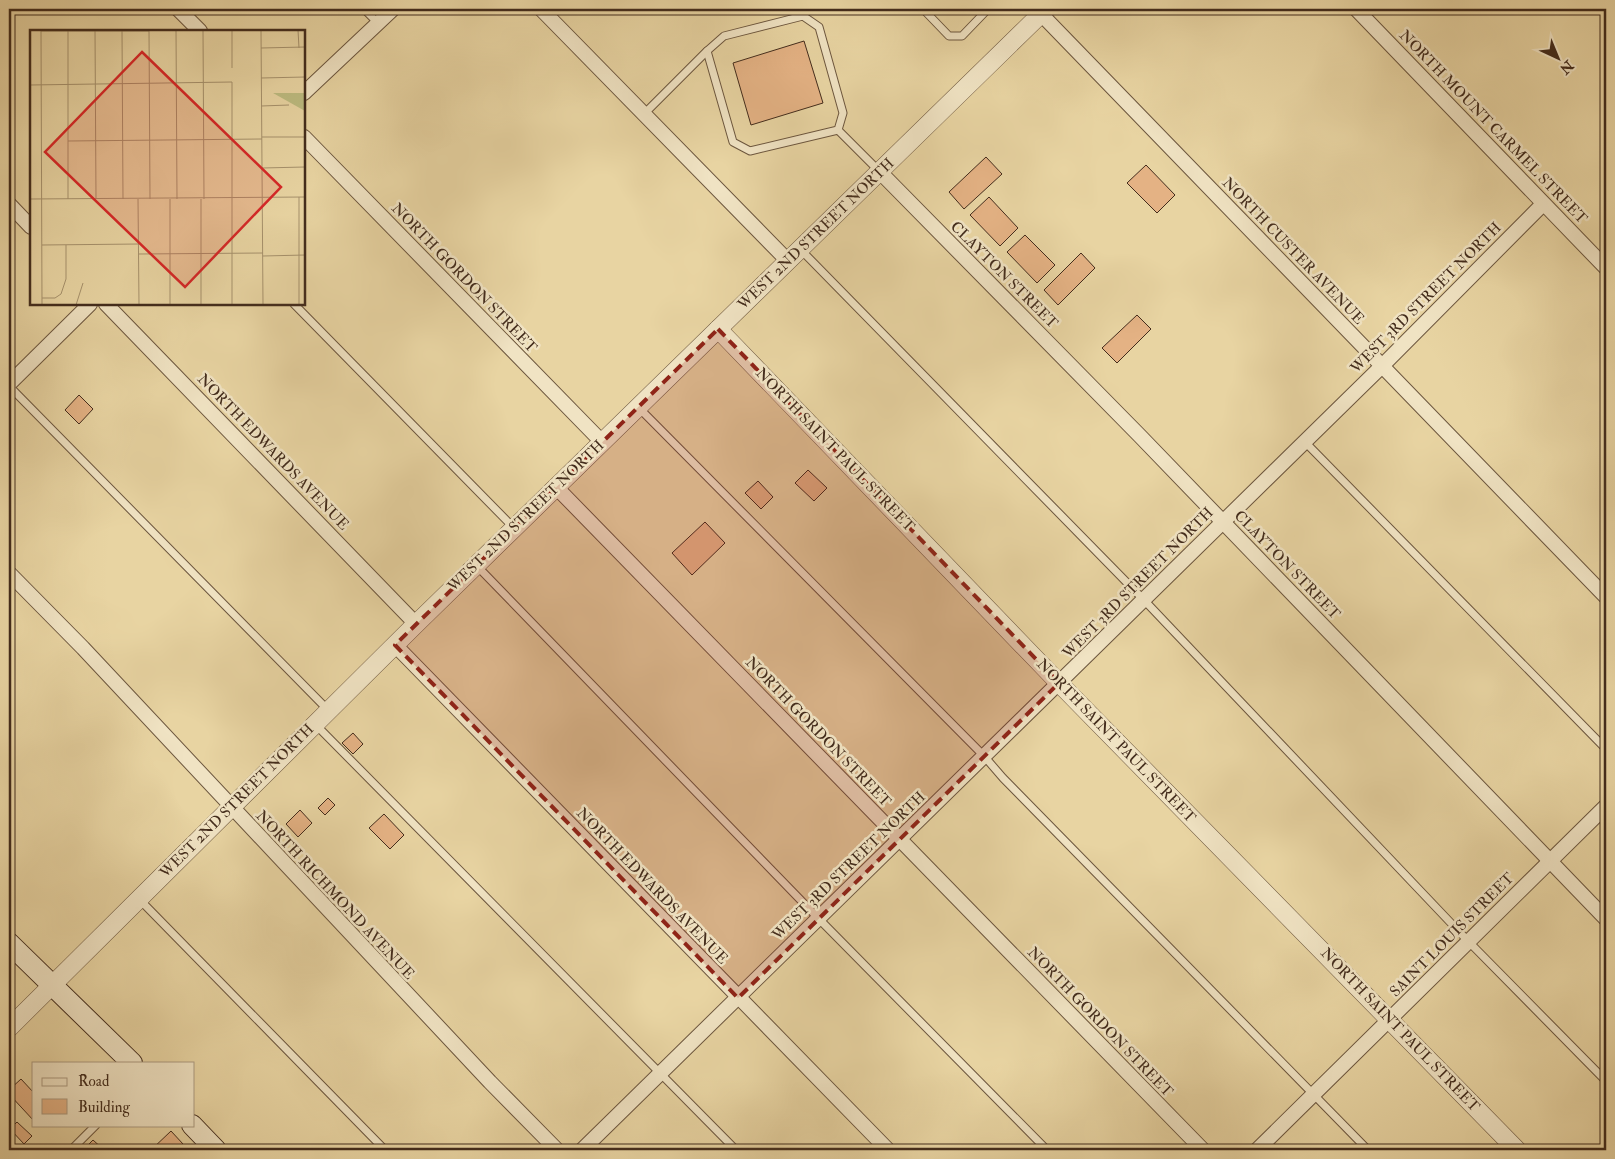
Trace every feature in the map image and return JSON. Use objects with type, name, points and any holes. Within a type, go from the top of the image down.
[{"type":"main road","points":[[9,944],[131,1062]]},
{"type":"main road","points":[[193,1126],[216,1150]]},
{"type":"street","points":[[178,9],[199,30]]},
{"type":"street","points":[[305,92],[393,9]]},
{"type":"street","points":[[541,9],[644,114],[794,255]]},
{"type":"street","name":"NORTH MOUNT CARMEL STREET","points":[[1356,9],[1606,268]]},
{"type":"street","name":"WEST 2ND STREET NORTH","points":[[9,1028],[394,644],[1044,11]]},
{"type":"street","name":"NORTH CUSTER AVENUE","points":[[1044,11],[1382,366],[1606,597]]},
{"type":"street","name":"NORTH GORDON STREET","points":[[305,138],[602,442]]},
{"type":"street","name":"CLAYTON STREET","points":[[879,172],[1223,522],[1606,919]]},
{"type":"street","points":[[9,204],[30,226]]},
{"type":"street","name":"WEST 3RD STREET NORTH","points":[[582,1150],[1305,442],[1543,204]]},
{"type":"street","points":[[9,385],[89,305]]},
{"type":"street","name":"NORTH EDWARDS AVENUE","points":[[107,305],[416,624]]},
{"type":"street","name":"NORTH SAINT PAUL STREET","points":[[718,329],[1059,683],[1517,1150]]},
{"type":"street","name":"NORTH GORDON STREET","points":[[556,487],[1203,1150]]},
{"type":"street","name":"NORTH RICHMOND AVENUE","points":[[9,573],[83,648],[490,1082],[557,1150]]},
{"type":"street","name":"NORTH EDWARDS AVENUE","points":[[394,644],[888,1150]]},
{"type":"street","name":"SAINT LOUIS STREET","points":[[1256,1150],[1606,806]]},
{"type":"lane","points":[[364,9],[378,23]]},
{"type":"lane","points":[[923,9],[949,36],[962,36],[988,9]]},
{"type":"lane","points":[[644,114],[724,36],[803,16],[819,27],[842,113],[838,130]]},
{"type":"lane","points":[[707,51],[733,142],[750,151],[838,130]]},
{"type":"lane","points":[[838,130],[879,172]]},
{"type":"lane","points":[[794,255],[1144,600],[1468,941],[1606,1081]]},
{"type":"lane","points":[[295,305],[514,528]]},
{"type":"lane","points":[[9,385],[328,711]]},
{"type":"lane","points":[[638,407],[984,756],[1003,778],[1368,1150]]},
{"type":"lane","points":[[1305,442],[1606,749]]},
{"type":"lane","points":[[476,565],[818,919],[1047,1150]]},
{"type":"lane","points":[[315,724],[736,1150]]},
{"type":"lane","points":[[139,899],[385,1150]]},
{"type":"lane","points":[[71,1150],[95,1126]]},
{"type":"highlighted area","points":[[718,329],[1059,683],[738,998],[395,645]]},
{"type":"building","points":[[804,41],[823,103],[751,125],[733,63]]},
{"type":"building","points":[[986,157],[1002,174],[964,209],[949,192]]},
{"type":"building","points":[[1146,165],[1175,195],[1157,213],[1127,183]]},
{"type":"building","points":[[989,197],[1018,228],[1000,246],[970,215]]},
{"type":"building","points":[[1025,235],[1055,265],[1037,283],[1007,252]]},
{"type":"building","points":[[1081,253],[1095,268],[1058,305],[1044,290]]},
{"type":"building","points":[[1137,315],[1151,329],[1117,363],[1102,348]]},
{"type":"building","points":[[79,395],[93,409],[79,424],[65,410]]},
{"type":"building","points":[[808,470],[827,488],[814,501],[795,483]]},
{"type":"building","points":[[758,481],[773,497],[761,509],[745,493]]},
{"type":"building","points":[[705,522],[725,543],[692,575],[672,553]]},
{"type":"building","points":[[353,733],[363,744],[353,754],[342,743]]},
{"type":"building","points":[[328,798],[335,805],[325,815],[318,808]]},
{"type":"building","points":[[300,810],[312,823],[298,837],[286,824]]},
{"type":"building","points":[[384,814],[404,835],[390,849],[369,828]]},
{"type":"building","points":[[21,1079],[32,1091],[32,1119],[9,1094],[9,1090]]},
{"type":"building","points":[[17,1122],[32,1136],[24,1144],[10,1129]]},
{"type":"building","points":[[171,1131],[183,1144],[177,1150],[151,1150]]},
{"type":"building","points":[[93,1140],[104,1150],[83,1150]]}]
